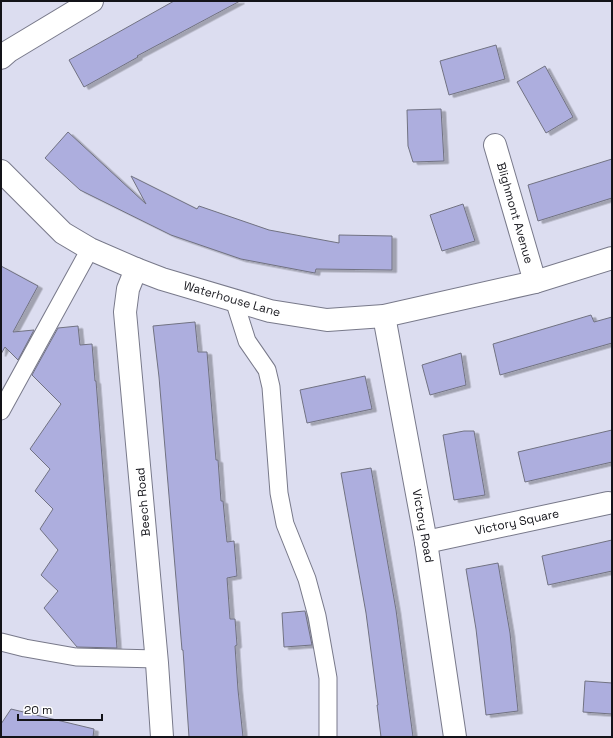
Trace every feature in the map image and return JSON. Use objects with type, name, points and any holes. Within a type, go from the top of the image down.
[{"type":"street","points":[[1,58],[9,51],[92,1]]},
{"type":"street","name":"Blighmont Avenue","points":[[495,145],[534,282]]},
{"type":"street","name":"Waterhouse Lane","points":[[1,171],[63,233],[90,249],[162,279],[270,311],[327,320],[384,316],[534,282],[612,258]]},
{"type":"street","name":"Beech Road","points":[[136,269],[128,289],[126,312],[157,659],[162,737]]},
{"type":"street","name":"Victory Road","points":[[384,316],[426,542],[455,737]]},
{"type":"street","name":"Victory Square","points":[[426,542],[608,503]]},
{"type":"lane","points":[[1,411],[90,249]]},
{"type":"lane","points":[[234,300],[246,340],[267,370],[271,387],[279,493],[284,524],[307,579],[317,616],[328,678],[328,737]]},
{"type":"lane","points":[[1,642],[25,648],[76,656],[157,659]]},
{"type":"building","points":[[174,1],[240,1],[137,56],[138,57],[84,87],[69,60]]},
{"type":"building","points":[[496,45],[505,79],[449,95],[440,61]]},
{"type":"building","points":[[545,66],[573,117],[546,133],[517,82]]},
{"type":"building","points":[[441,109],[444,161],[413,162],[408,146],[407,110]]},
{"type":"building","points":[[68,132],[146,204],[131,176],[197,209],[199,206],[269,230],[339,243],[339,235],[392,236],[392,270],[316,269],[315,273],[241,259],[171,235],[80,190],[45,158]]},
{"type":"building","points":[[612,159],[612,198],[538,221],[528,185]]},
{"type":"building","points":[[463,204],[475,241],[442,251],[430,215]]},
{"type":"building","points":[[1,266],[38,286],[13,332],[34,330],[18,360],[5,347],[1,354]]},
{"type":"building","points":[[591,315],[594,322],[612,317],[612,343],[500,375],[493,344]]},
{"type":"building","points":[[195,322],[198,352],[207,352],[216,460],[218,460],[221,501],[223,501],[227,542],[234,541],[237,576],[227,578],[230,619],[235,619],[237,645],[235,646],[243,737],[189,737],[183,650],[159,377],[153,326]]},
{"type":"building","points":[[78,326],[80,345],[92,344],[117,648],[77,647],[44,608],[58,591],[41,575],[58,550],[40,529],[53,509],[35,491],[50,469],[30,449],[61,404],[32,375],[58,328]]},
{"type":"building","points":[[461,353],[466,385],[430,395],[422,365]]},
{"type":"building","points":[[365,376],[372,409],[307,423],[300,390]]},
{"type":"building","points":[[612,430],[612,462],[525,482],[518,452]]},
{"type":"building","points":[[464,431],[474,431],[485,495],[454,500],[443,435]]},
{"type":"building","points":[[371,468],[396,610],[413,737],[381,737],[366,613],[341,473]]},
{"type":"building","points":[[612,540],[612,571],[548,585],[542,556]]},
{"type":"building","points":[[498,563],[510,633],[518,711],[486,715],[476,629],[466,569]]},
{"type":"building","points":[[305,611],[312,645],[284,647],[282,613]]},
{"type":"building","points":[[585,681],[612,683],[612,714],[583,712]]},
{"type":"building","points":[[11,709],[94,729],[93,737],[1,737],[1,724]]}]
